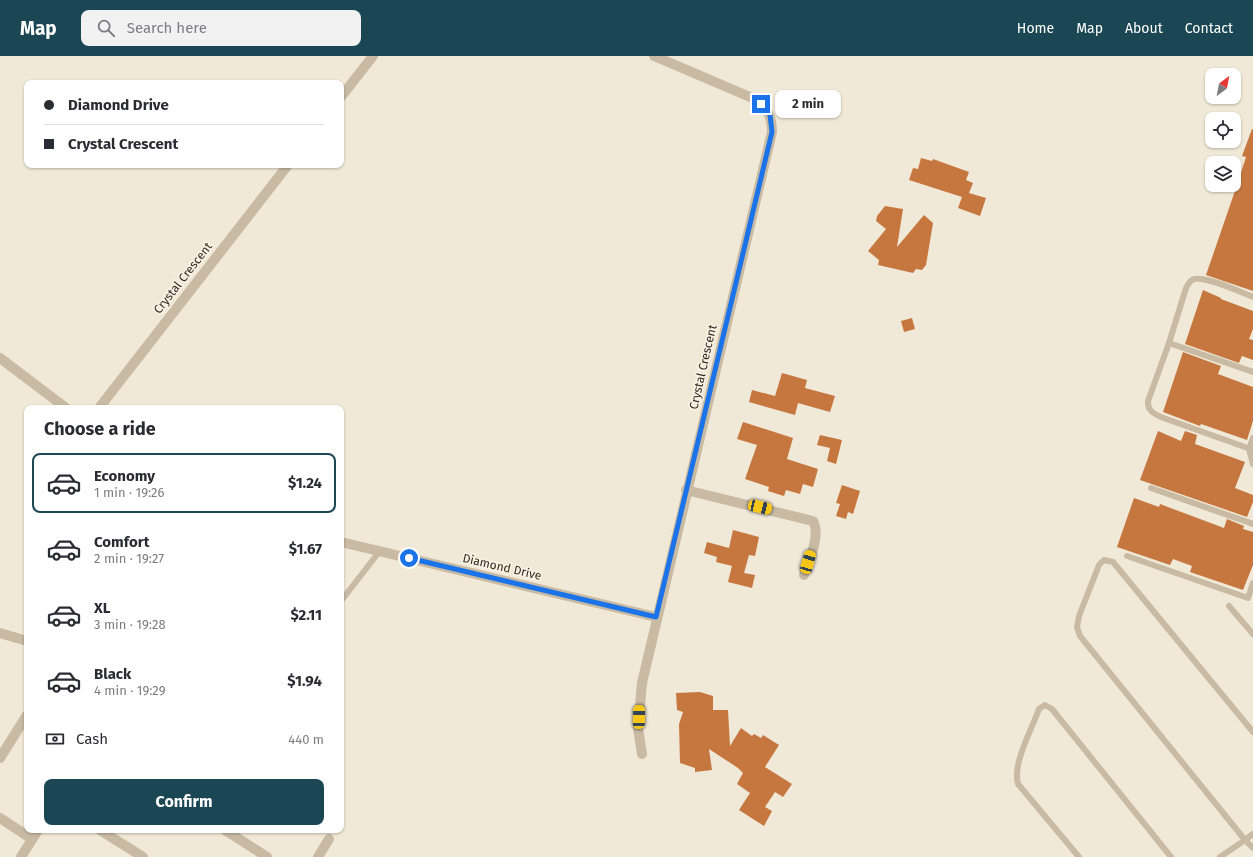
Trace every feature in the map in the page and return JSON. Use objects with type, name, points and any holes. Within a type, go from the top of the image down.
[{"type":"street","points":[[344,94],[374,56]]},
{"type":"street","name":"Crystal Crescent","points":[[642,754],[638,728],[642,683],[656,617],[772,126],[767,111],[757,100],[654,56]]},
{"type":"street","name":"Crystal Crescent","points":[[101,405],[286,168]]},
{"type":"street","points":[[0,358],[62,405]]},
{"type":"street","points":[[686,490],[813,521],[817,528],[816,536],[804,575]]},
{"type":"street","name":"Diamond Drive","points":[[344,543],[656,617]]},
{"type":"street","points":[[0,633],[24,640]]},
{"type":"street","points":[[0,758],[24,720]]},
{"type":"street","points":[[0,818],[32,839]]},
{"type":"street","points":[[21,857],[36,833]]},
{"type":"street","points":[[105,833],[143,857]]},
{"type":"street","points":[[230,833],[267,857]]},
{"type":"street","points":[[318,857],[329,839]]},
{"type":"lane","points":[[1251,450],[1161,417],[1151,412],[1148,401],[1169,343],[1186,288],[1191,281],[1195,279],[1207,281],[1253,297]]},
{"type":"lane","points":[[1169,343],[1253,372]]},
{"type":"lane","points":[[1253,438],[1251,450],[1253,464]]},
{"type":"lane","points":[[1151,488],[1253,524]]},
{"type":"lane","points":[[344,597],[379,552]]},
{"type":"lane","points":[[1127,556],[1251,598],[1253,583]]},
{"type":"lane","points":[[1253,732],[1113,562],[1104,560],[1099,565],[1079,616],[1077,627],[1080,636],[1253,848]]},
{"type":"lane","points":[[1229,606],[1253,634]]},
{"type":"lane","points":[[1079,857],[1018,784],[1016,777],[1018,764],[1039,709],[1045,705],[1052,709],[1171,857]]},
{"type":"lane","points":[[1220,857],[1253,834]]},
{"type":"building","points":[[1253,129],[1253,291],[1206,275],[1235,192],[1241,192],[1241,173],[1246,157],[1242,156]]},
{"type":"building","points":[[921,158],[932,161],[933,159],[969,172],[966,180],[973,183],[969,193],[986,198],[980,216],[958,208],[962,197],[909,180],[913,168],[918,169]]},
{"type":"building","points":[[885,206],[903,209],[897,247],[924,215],[933,223],[926,265],[922,270],[916,269],[913,273],[878,265],[879,260],[868,251],[886,229],[876,221],[877,216]]},
{"type":"building","points":[[1203,290],[1221,299],[1253,311],[1253,329],[1249,339],[1253,340],[1253,360],[1242,356],[1239,363],[1185,344]]},
{"type":"building","points":[[912,318],[915,329],[904,332],[901,321]]},
{"type":"building","points":[[1183,352],[1221,366],[1218,374],[1253,387],[1253,421],[1247,440],[1201,424],[1200,426],[1163,412]]},
{"type":"building","points":[[782,373],[807,380],[805,388],[835,396],[830,412],[798,403],[795,415],[749,402],[752,390],[775,396]]},
{"type":"building","points":[[743,422],[793,438],[787,459],[818,469],[813,487],[803,484],[800,494],[786,490],[784,496],[768,491],[769,487],[745,479],[757,445],[737,439]]},
{"type":"building","points":[[1158,431],[1181,441],[1185,431],[1197,435],[1195,444],[1245,462],[1235,488],[1253,495],[1253,502],[1247,517],[1140,480]]},
{"type":"building","points":[[820,435],[842,440],[836,464],[827,461],[830,448],[817,445]]},
{"type":"building","points":[[842,485],[860,491],[853,514],[848,512],[846,519],[836,516],[840,504],[836,503]]},
{"type":"building","points":[[1134,498],[1159,507],[1160,504],[1224,528],[1227,519],[1244,526],[1243,529],[1253,532],[1253,565],[1243,590],[1190,572],[1192,566],[1173,559],[1170,565],[1117,547]]},
{"type":"building","points":[[733,530],[759,537],[755,556],[749,555],[744,573],[755,575],[752,588],[728,582],[732,566],[716,562],[717,557],[704,553],[707,542],[729,548]]},
{"type":"building","points":[[700,692],[713,696],[713,710],[728,710],[730,746],[741,728],[752,736],[754,734],[761,738],[763,735],[779,745],[765,767],[792,784],[783,797],[775,792],[765,807],[772,811],[764,826],[739,810],[750,793],[737,784],[743,773],[738,768],[709,749],[712,770],[695,772],[695,768],[680,763],[679,724],[683,712],[677,710],[676,693]]},
{"type":"route","points":[[409,558],[656,617],[772,132],[770,115],[761,104]]}]
